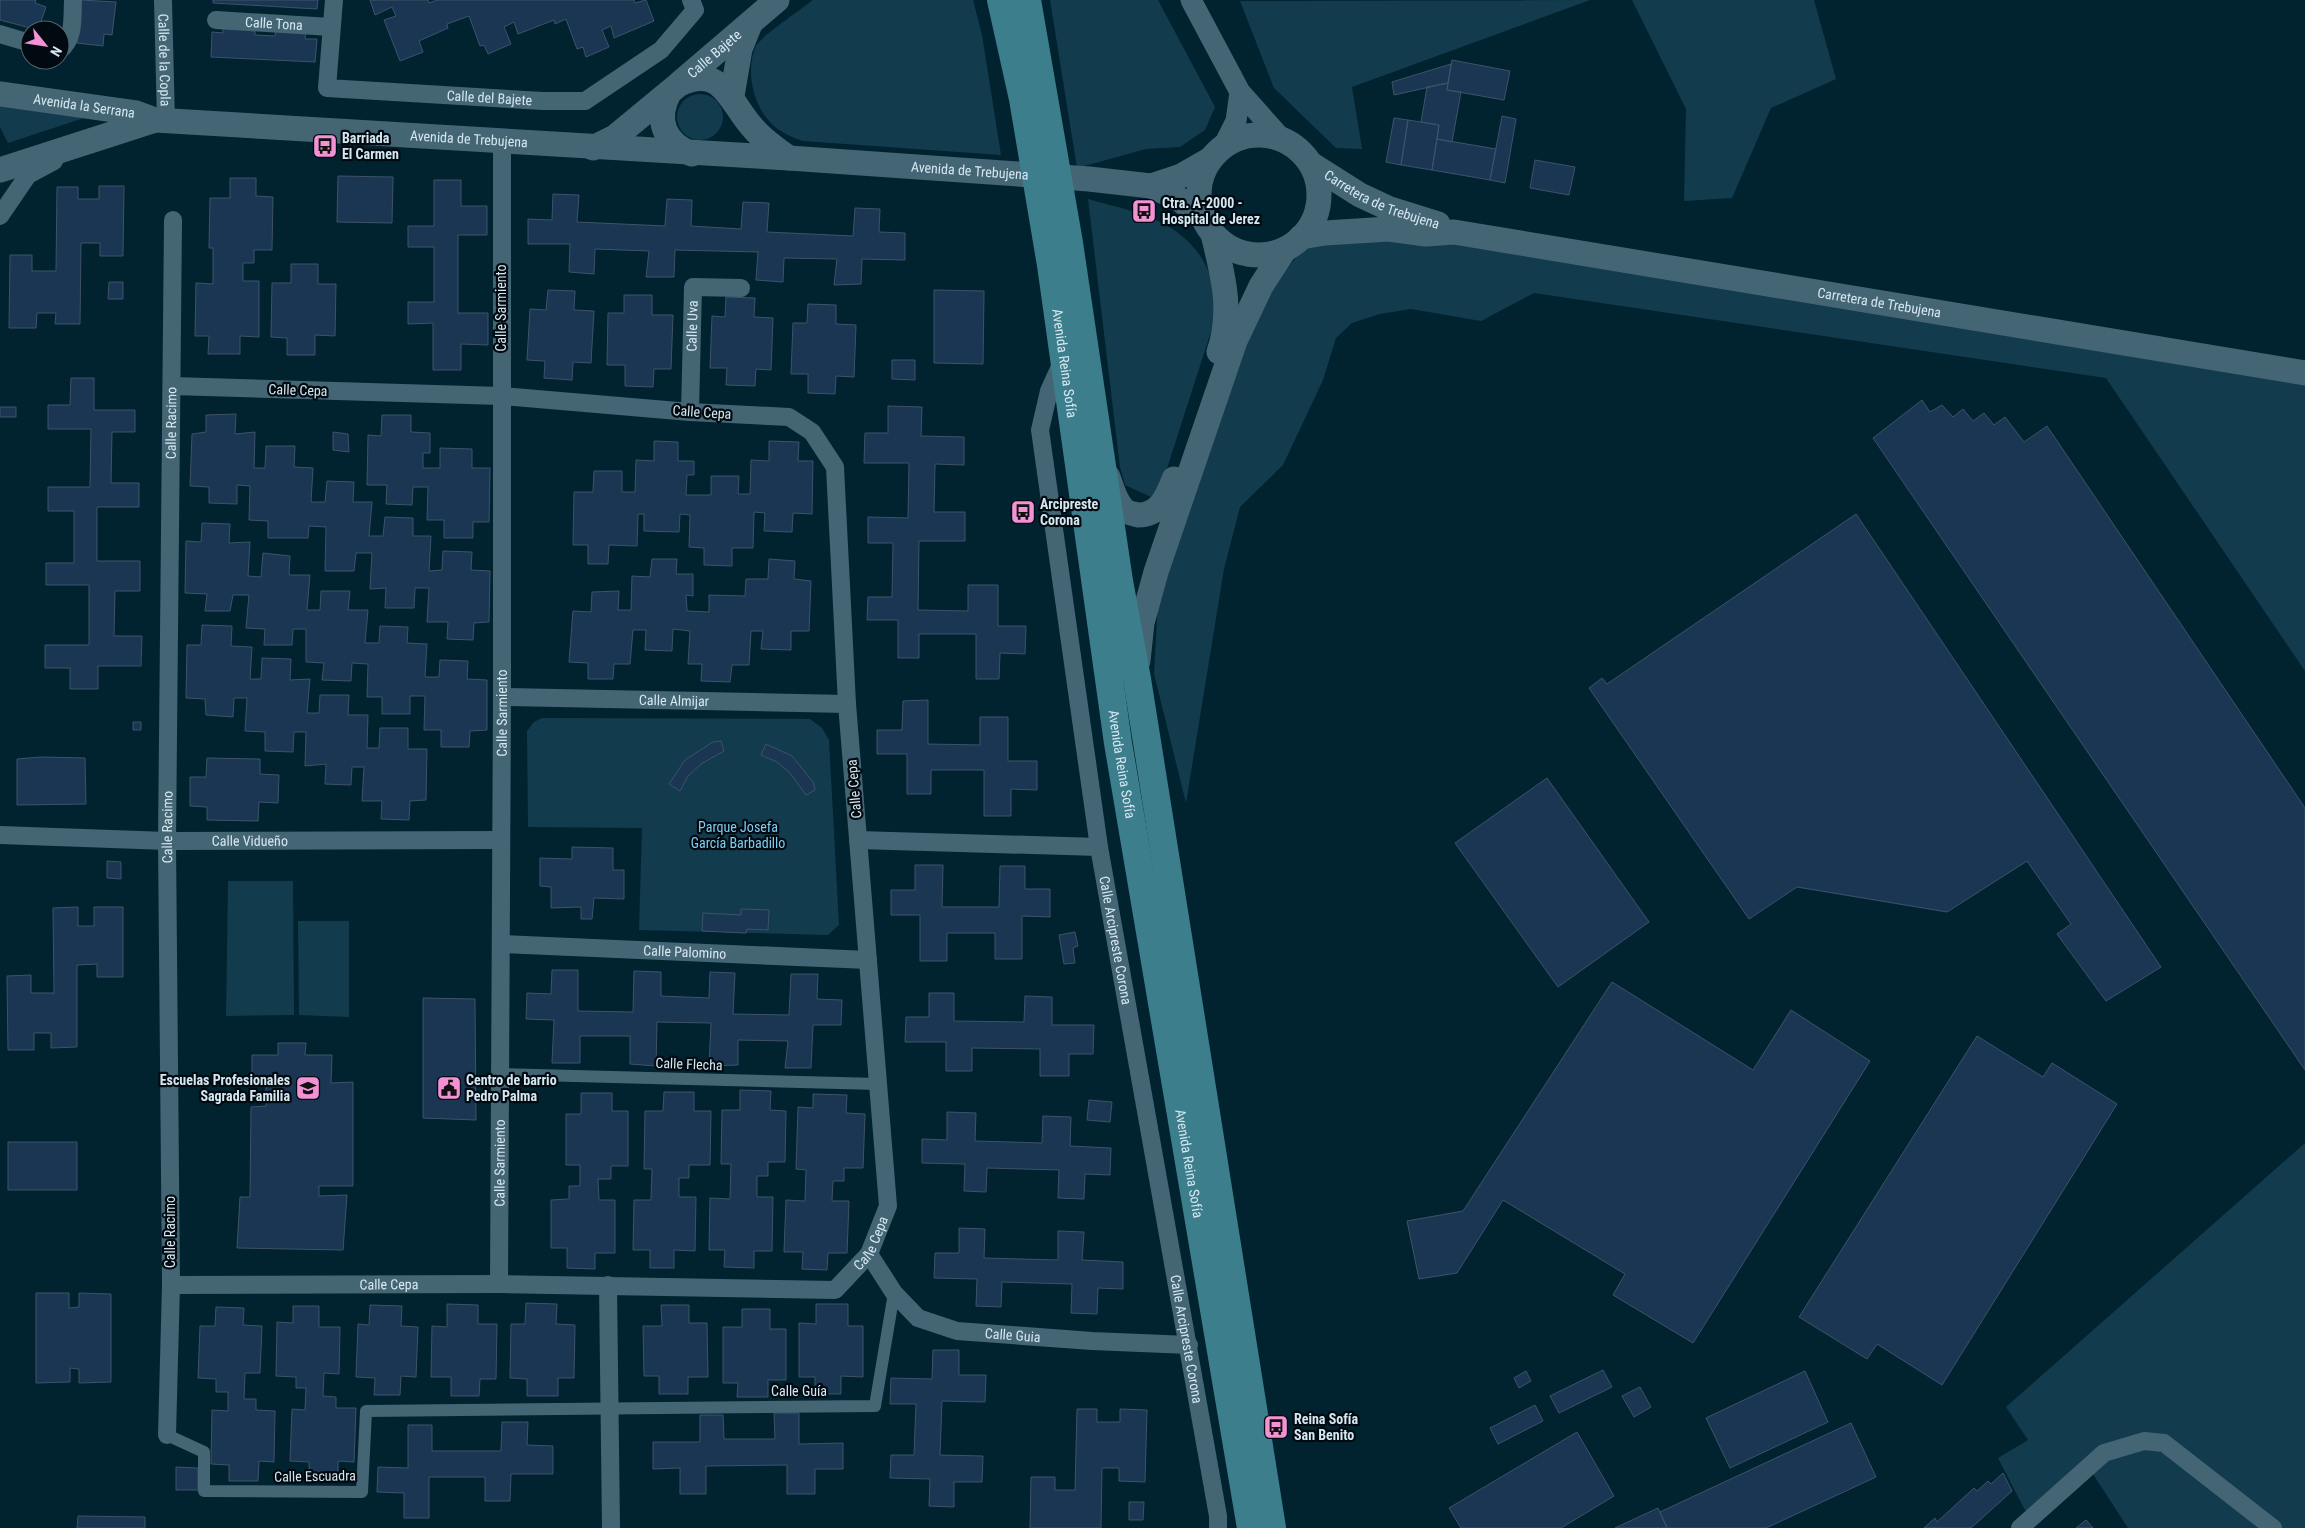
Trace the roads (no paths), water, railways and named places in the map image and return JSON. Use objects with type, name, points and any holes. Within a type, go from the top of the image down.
[{"type":"main road","name":"Calle Bajete","points":[[673,89],[777,0]]},
{"type":"main road","name":"Avenida Reina Sofía","points":[[1001,0],[1034,99]]},
{"type":"main road","name":"Avenida Reina Sofía","points":[[1027,0],[1034,99],[1059,247],[1099,449],[1272,1528]]},
{"type":"main road","name":"Calle Bajete","points":[[734,102],[740,49],[750,23]]},
{"type":"main road","points":[[593,148],[615,137],[673,89],[695,79],[713,81],[724,87],[753,129],[789,158]]},
{"type":"main road","name":"Avenida de Trebujena","points":[[673,89],[663,104],[661,117],[664,130],[670,141],[680,149],[698,154]]},
{"type":"main road","name":"Avenida la Serrana","points":[[0,94],[136,113],[161,121]]},
{"type":"main road","points":[[698,154],[717,150],[727,142],[734,132],[737,120],[734,102]]},
{"type":"main road","points":[[0,170],[161,121]]},
{"type":"main road","name":"Avenida de Trebujena","points":[[161,121],[317,128],[502,142],[789,158],[1089,179],[1151,186],[1178,199],[1208,226]]},
{"type":"main road","points":[[1099,449],[1114,496],[1124,510],[1134,515],[1145,514],[1158,508],[1168,496],[1223,338],[1228,302],[1208,226],[1198,198],[1201,178],[1216,153],[1242,137],[1262,134],[1281,138],[1296,148],[1311,164],[1318,182],[1319,202],[1313,221],[1293,243],[1261,286],[1235,341],[1179,500],[1142,623],[1137,679]]},
{"type":"main road","name":"Avenida de Trebujena","points":[[1151,186],[1181,176],[1216,153]]},
{"type":"main road","name":"Carretera de Trebujena","points":[[1311,164],[1360,195],[1390,209],[1430,220],[1454,232]]},
{"type":"main road","points":[[1208,226],[1228,247],[1247,254],[1266,255],[1293,243]]},
{"type":"main road","name":"Carretera de Trebujena","points":[[1293,243],[1333,232],[1389,229],[1426,234],[1454,232],[2305,373]]},
{"type":"main road","name":"Avenida Reina Sofía","points":[[1059,247],[1065,355],[1086,520],[1118,743],[1250,1520]]},
{"type":"street","points":[[70,35],[73,0]]},
{"type":"street","name":"Calle de la Copla","points":[[161,121],[163,0]]},
{"type":"street","name":"Calle del Bajete","points":[[334,0],[327,88],[543,102],[585,101],[661,50],[695,10],[690,0]]},
{"type":"street","points":[[1191,0],[1240,92],[1281,138]]},
{"type":"street","name":"Calle Tona","points":[[216,20],[332,26]]},
{"type":"street","points":[[0,34],[20,40]]},
{"type":"street","points":[[1216,153],[1236,121],[1240,92]]},
{"type":"street","points":[[0,216],[28,175],[94,140]]},
{"type":"street","name":"Calle Sarmiento","points":[[499,1284],[502,142]]},
{"type":"street","name":"Calle Racimo","points":[[167,1435],[171,1285],[166,841],[173,220]]},
{"type":"street","name":"Calle Uva","points":[[690,412],[693,287],[741,288]]},
{"type":"street","name":"Calle Arcipreste Corona","points":[[1065,355],[1049,392],[1040,430],[1099,847],[1188,1345],[1214,1494],[1218,1528]]},
{"type":"street","name":"Calle Cepa","points":[[171,1285],[499,1284],[835,1290],[869,1254],[888,1206],[847,704],[836,467],[812,432],[789,417],[690,412],[501,396],[172,386]]},
{"type":"street","name":"Calle Almijar","points":[[502,697],[847,704]]},
{"type":"street","name":"Calle Vidueño","points":[[0,835],[166,841],[500,840]]},
{"type":"street","points":[[858,840],[1099,847]]},
{"type":"street","name":"Calle Palomino","points":[[501,944],[868,960]]},
{"type":"street","name":"Calle Flecha","points":[[500,1074],[878,1084]]},
{"type":"street","name":"Calle Guia","points":[[869,1254],[894,1293],[918,1318],[957,1331],[1092,1341],[1188,1345]]},
{"type":"street","points":[[608,1285],[611,1528]]},
{"type":"street","name":"Calle Guía","points":[[610,1408],[875,1406],[894,1293]]},
{"type":"street","name":"Calle Escuadra","points":[[167,1435],[204,1452],[204,1491],[362,1492],[366,1411],[610,1408]]},
{"type":"street","points":[[2021,1528],[2104,1453],[2144,1440],[2164,1444],[2273,1528]]},
{"type":"street","points":[[1214,1494],[1250,1520]]},
{"type":"place","name":"Barriada El Carmen","points":[[325,146]]},
{"type":"place","name":"Ctra. A-2000 - Hospital de Jerez","points":[[1144,211]]},
{"type":"place","name":"Arcipreste Corona","points":[[1023,512]]},
{"type":"place","name":"Escuelas Profesionales Sagrada Familia","points":[[308,1088]]},
{"type":"place","name":"Centro de barrio Pedro Palma","points":[[449,1088]]},
{"type":"place","name":"Reina Sofía San Benito","points":[[1276,1427]]},
{"type":"park label","name":"Parque Josefa García Barbadillo","points":[[738,836]]}]
